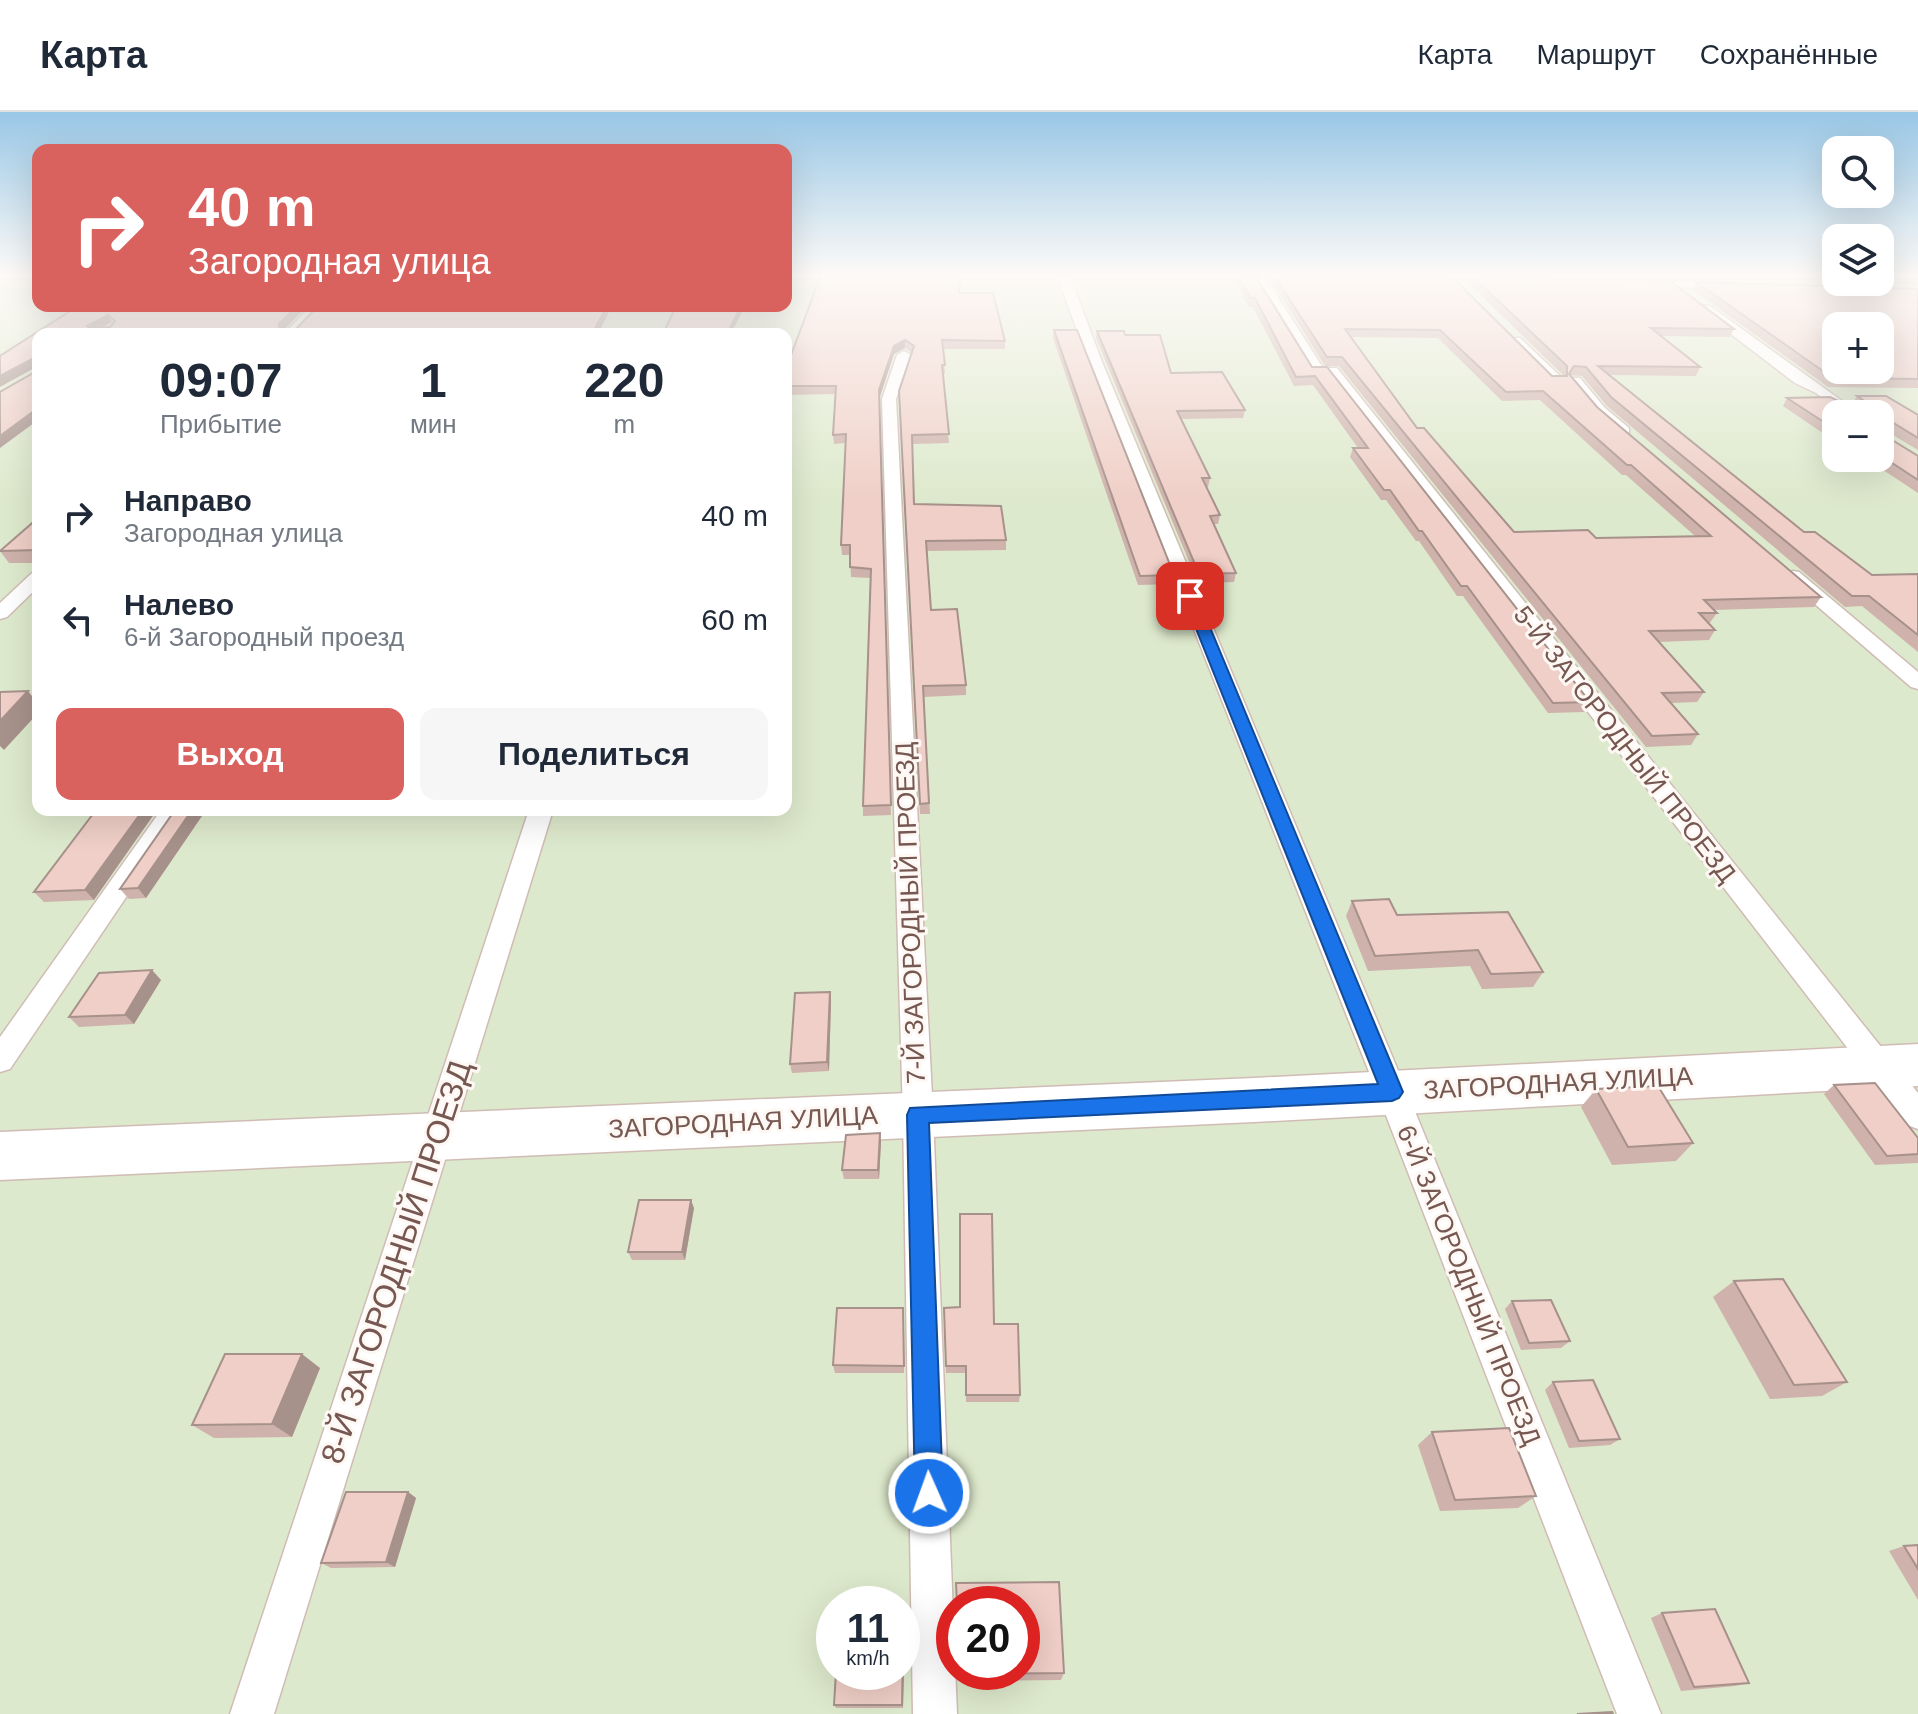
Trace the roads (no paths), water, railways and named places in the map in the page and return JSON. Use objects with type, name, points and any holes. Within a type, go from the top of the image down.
[{"type":"street","name":"ЗАГОРОДНАЯ УЛИЦА","points":[[0,1156],[918,1115],[1899,1066]]},
{"type":"lane","name":"6-Й ЗАГОРОДНЫЙ ПРОЕЗД","points":[[1091,352],[1392,1092],[1639,1714]]},
{"type":"lane","name":"5-Й ЗАГОРОДНЫЙ ПРОЕЗД","points":[[1311,352],[1899,1066],[1918,1116]]},
{"type":"lane","points":[[1527,352],[1556,380]]},
{"type":"lane","points":[[1763,352],[1800,380],[1834,400]]},
{"type":"lane","name":"7-Й ЗАГОРОДНЫЙ ПРОЕЗД","points":[[904,355],[889,399],[918,1115],[935,1714]]},
{"type":"lane","points":[[1575,381],[1600,411],[1636,441]]},
{"type":"lane","points":[[1777,562],[1918,683]]},
{"type":"lane","points":[[0,613],[32,583]]},
{"type":"lane","points":[[0,1060],[169,816]]},
{"type":"lane","name":"8-Й ЗАГОРОДНЫЙ ПРОЕЗД","points":[[252,1714],[539,816]]}]
